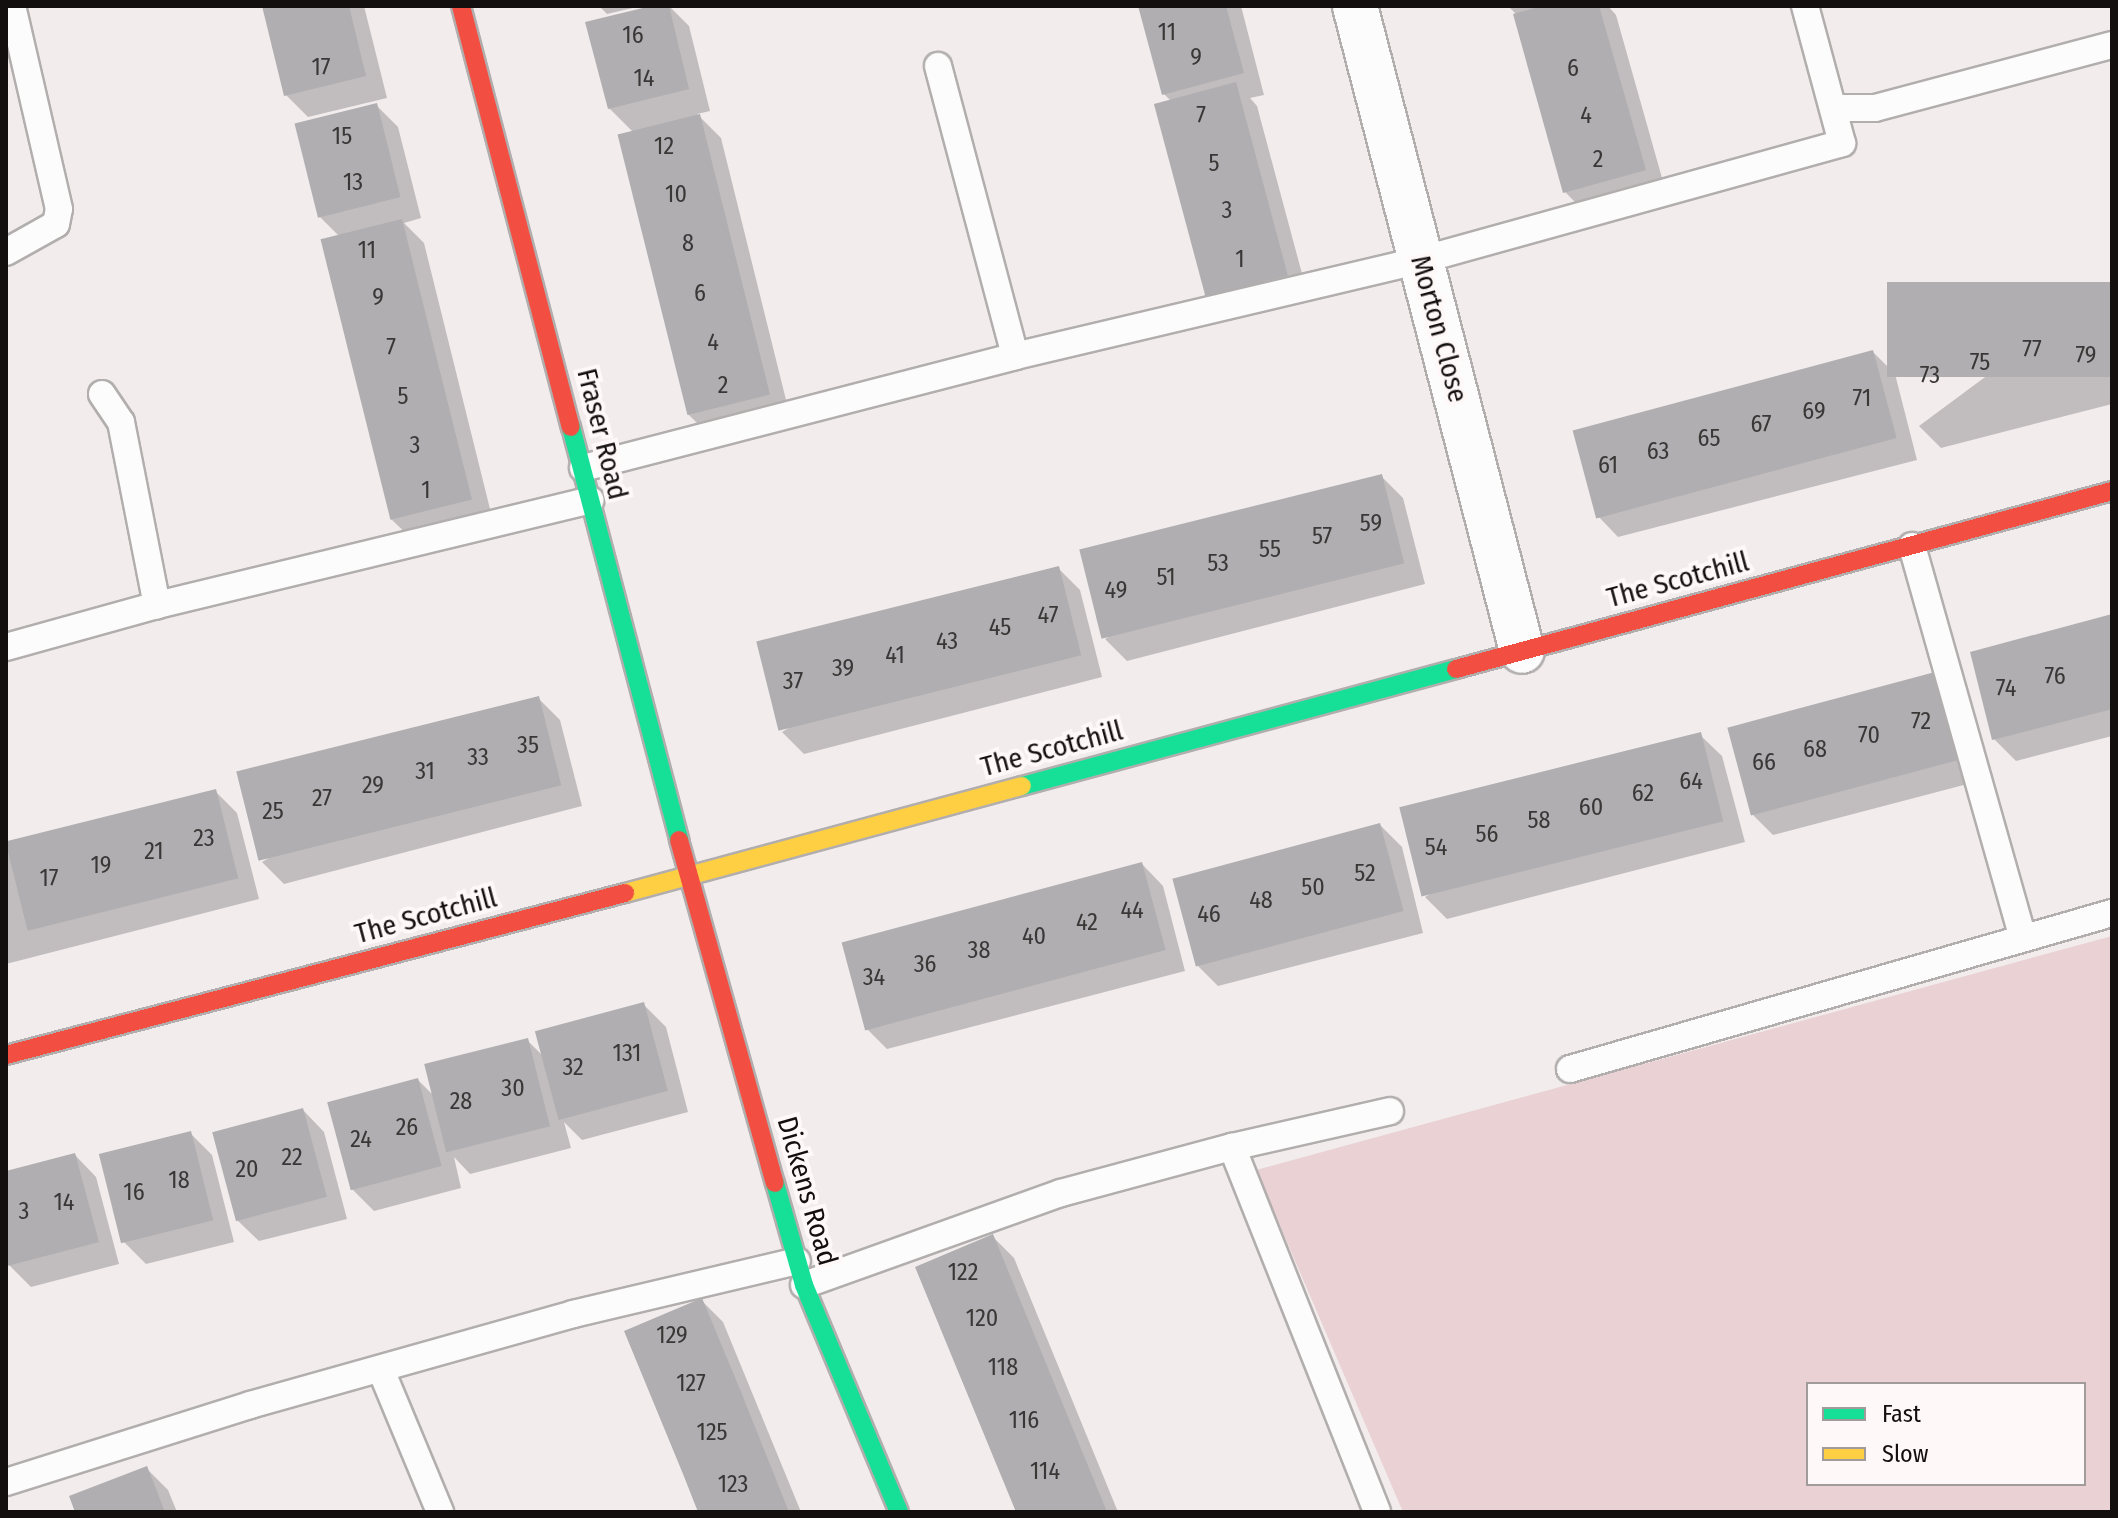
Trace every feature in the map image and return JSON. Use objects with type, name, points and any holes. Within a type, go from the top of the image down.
[{"type":"street","name":"Fraser Road","points":[[461,6],[689,876]]},
{"type":"street","name":"Morton Close","points":[[1355,6],[1522,651]]},
{"type":"street","name":"The Scotchill","points":[[6,1055],[689,876],[2112,491]]},
{"type":"street","name":"Dickens Road","points":[[689,876],[800,1273],[899,1512]]},
{"type":"lane","points":[[6,252],[56,224],[59,209],[12,6]]},
{"type":"lane","points":[[583,468],[1015,356],[1421,260],[1842,143],[1805,6]]},
{"type":"lane","points":[[1834,108],[1875,108],[2112,45]]},
{"type":"lane","points":[[938,66],[1015,356]]},
{"type":"lane","points":[[102,394],[121,422],[157,605]]},
{"type":"lane","points":[[6,647],[157,605],[590,500]]},
{"type":"lane","points":[[1912,546],[2023,938]]},
{"type":"lane","points":[[1570,1069],[2112,913]]},
{"type":"lane","points":[[6,1482],[250,1405],[573,1314],[800,1273],[1061,1193],[1232,1147],[1390,1111]]},
{"type":"lane","points":[[1232,1147],[1377,1511]]},
{"type":"lane","points":[[381,1370],[440,1512]]},
{"type":"shaded area","points":[[2112,936],[2112,1512],[1403,1512],[1256,1170]]},
{"type":"building","points":[[262,6],[349,6],[366,76],[284,96]]},
{"type":"building","points":[[651,6],[669,6],[689,89],[608,109],[585,22]]},
{"type":"building","points":[[1138,6],[1226,6],[1244,73],[1162,95]]},
{"type":"building","points":[[1542,6],[1599,6],[1646,170],[1563,193],[1513,14]]},
{"type":"building","points":[[1236,82],[1288,275],[1206,297],[1154,104]]},
{"type":"building","points":[[377,103],[400,197],[318,218],[295,124]]},
{"type":"building","points":[[700,114],[770,394],[687,415],[618,135]]},
{"type":"building","points":[[402,219],[472,499],[390,520],[320,239]]},
{"type":"building","points":[[1887,282],[2112,282],[2112,377],[1887,377]]},
{"type":"building","points":[[1873,350],[1897,438],[1596,518],[1573,430]]},
{"type":"building","points":[[1382,474],[1404,563],[1102,639],[1079,549]]},
{"type":"building","points":[[1059,566],[1081,655],[779,731],[756,641]]},
{"type":"building","points":[[2112,614],[2112,709],[1992,740],[1970,652]]},
{"type":"building","points":[[1935,672],[1959,760],[1751,816],[1727,728]]},
{"type":"building","points":[[539,696],[561,785],[259,861],[236,771]]},
{"type":"building","points":[[1701,732],[1723,821],[1421,897],[1399,807]]},
{"type":"building","points":[[216,789],[238,878],[28,931],[6,841]]},
{"type":"building","points":[[1380,823],[1404,911],[1196,967],[1172,879]]},
{"type":"building","points":[[1142,862],[1166,950],[865,1030],[842,942]]},
{"type":"building","points":[[644,1002],[668,1091],[559,1120],[535,1031]]},
{"type":"building","points":[[528,1038],[550,1126],[446,1152],[424,1064]]},
{"type":"building","points":[[418,1078],[442,1166],[351,1190],[327,1102]]},
{"type":"building","points":[[303,1108],[327,1197],[236,1221],[212,1132]]},
{"type":"building","points":[[191,1131],[213,1220],[121,1243],[99,1154]]},
{"type":"building","points":[[75,1153],[99,1242],[7,1266],[6,1171]]},
{"type":"building","points":[[993,1234],[1107,1512],[1016,1512],[915,1267]]},
{"type":"building","points":[[702,1298],[789,1512],[698,1512],[624,1331]]},
{"type":"building","points":[[147,1466],[165,1512],[75,1512],[69,1496]]},
{"type":"traffic: fast","points":[[571,427],[679,840]]},
{"type":"traffic: fast","points":[[1022,786],[1456,669]]},
{"type":"traffic: fast","points":[[775,1183],[804,1285],[899,1512]]},
{"type":"traffic: slow","points":[[625,893],[1022,786]]},
{"type":"traffic: jam","points":[[461,6],[571,427]]},
{"type":"traffic: jam","points":[[1456,669],[2112,491]]},
{"type":"traffic: jam","points":[[679,840],[775,1183]]},
{"type":"traffic: jam","points":[[6,1055],[625,893]]}]
